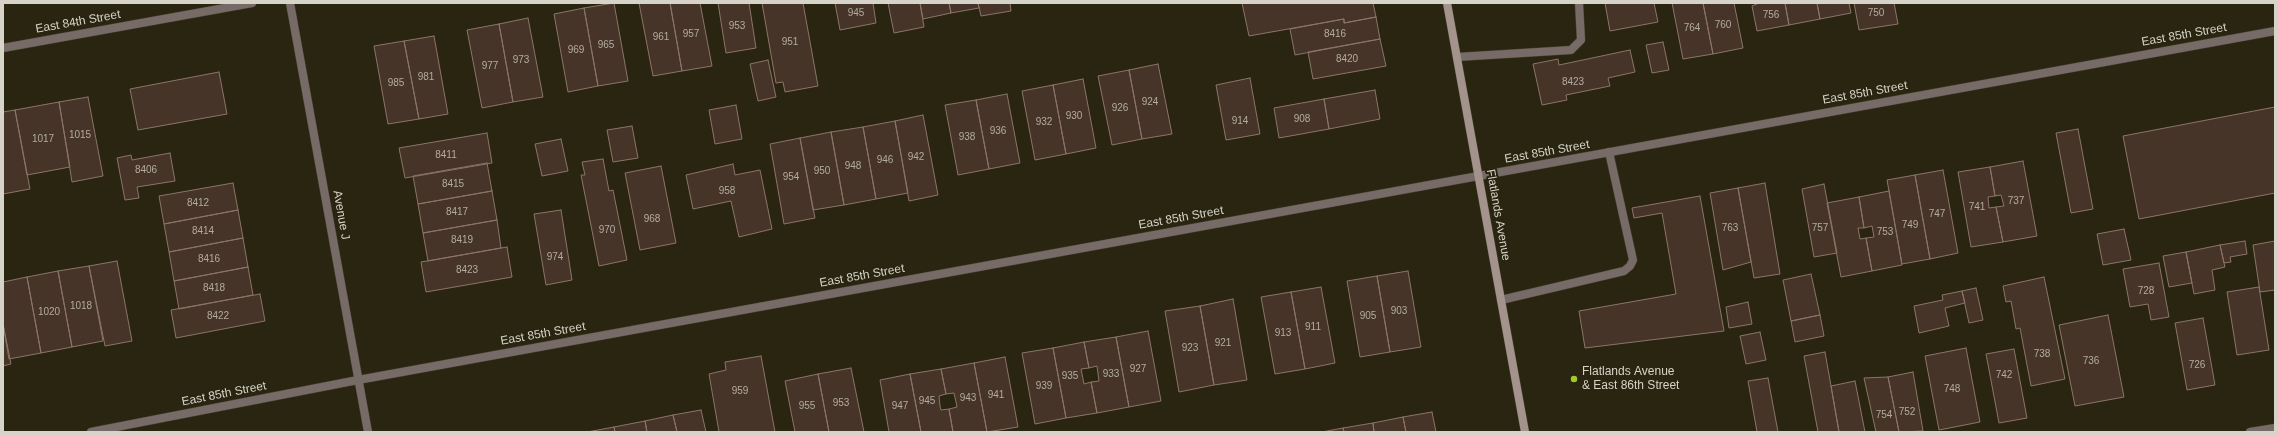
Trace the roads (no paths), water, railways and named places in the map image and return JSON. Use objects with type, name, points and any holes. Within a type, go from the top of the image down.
[{"type":"main road","name":"Flatlands Avenue","points":[[1447,3],[1525,432]]},
{"type":"street","name":"East 84th Street","points":[[3,48],[252,3]]},
{"type":"street","name":"Avenue J","points":[[290,3],[368,432]]},
{"type":"street","points":[[1457,57],[1571,50],[1581,40],[1579,3]]},
{"type":"street","name":"East 85th Street","points":[[91,432],[358,380],[2275,31]]},
{"type":"street","points":[[1501,300],[1624,271],[1630,266],[1633,260],[1609,152]]},
{"type":"street","points":[[2250,432],[2275,428]]},
{"type":"place","name":"Flatlands Avenue & East 86th Street","points":[[1574,379]]}]
